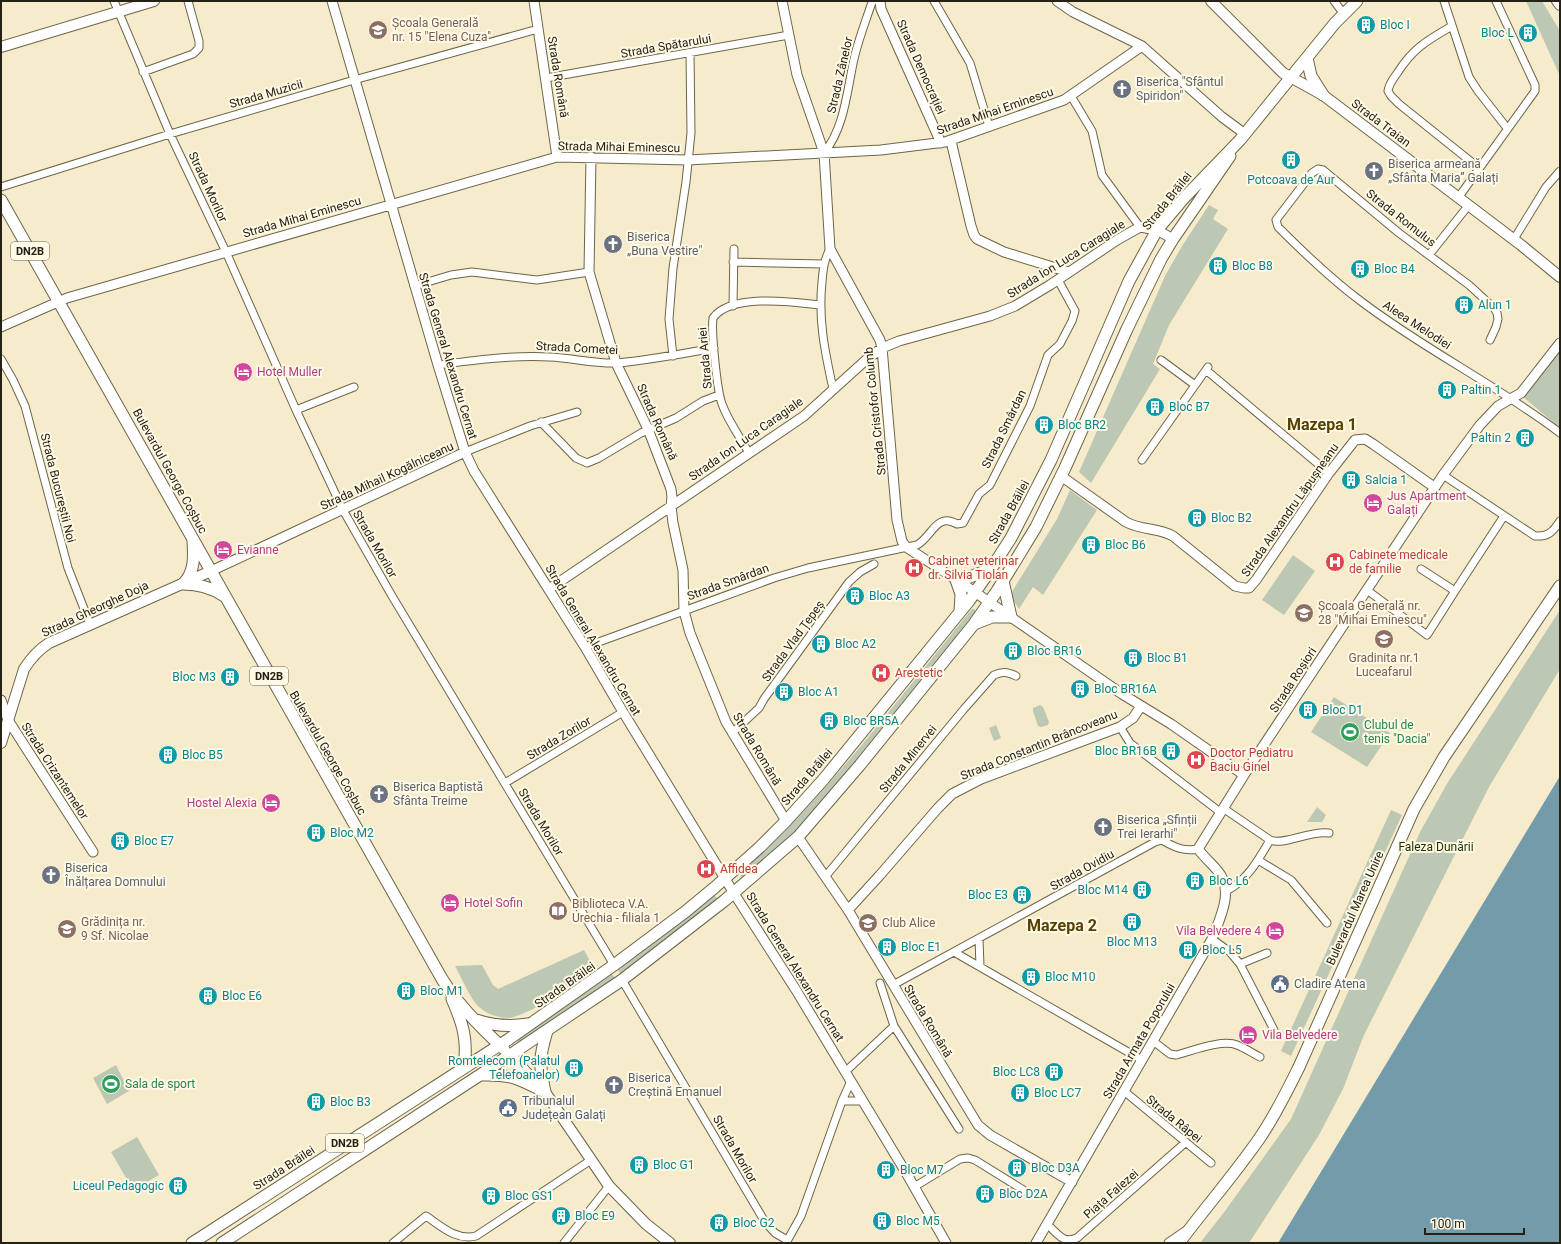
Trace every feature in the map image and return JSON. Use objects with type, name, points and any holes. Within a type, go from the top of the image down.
[{"type":"main road","points":[[1,47],[154,1]]},
{"type":"main road","name":"Strada Traian","points":[[1211,1],[1276,67],[1323,95],[1468,206],[1514,239],[1560,277]]},
{"type":"main road","name":"Strada Brăilei","points":[[222,1243],[480,1075],[622,980],[734,893],[798,836],[847,781],[974,624],[990,602],[1036,527],[1061,476],[1150,280],[1173,240],[1243,137],[1343,13],[1356,1]]},
{"type":"main road","points":[[1558,1],[1560,5]]},
{"type":"main road","points":[[1307,58],[1311,76],[1323,95]]},
{"type":"main road","name":"Strada Brăilei","points":[[192,1243],[384,1118],[464,1068],[614,966],[685,912],[725,878],[786,821],[823,780],[960,612],[991,569],[1011,538],[1051,460],[1130,281],[1157,230],[1197,183],[1243,137]]},
{"type":"main road","name":"Bulevardul George Coșbuc","points":[[1,200],[224,596],[447,987],[473,1019],[510,1055]]},
{"type":"main road","points":[[183,584],[189,578],[192,569],[194,550],[193,539]]},
{"type":"main road","points":[[960,612],[961,594],[956,580],[967,578],[991,569]]},
{"type":"main road","name":"Strada Gheorghe Doja","points":[[1,743],[24,669],[34,655],[48,643],[211,571]]},
{"type":"main road","points":[[974,624],[992,617],[1011,617],[1003,581]]},
{"type":"main road","points":[[183,584],[207,587],[224,596]]},
{"type":"main road","name":"Bulevardul Marea Unire","points":[[1179,1243],[1260,1138],[1279,1107],[1302,1060],[1414,809],[1444,757],[1560,586]]},
{"type":"main road","name":"DN2B","points":[[447,987],[460,1018],[466,1043],[464,1068]]},
{"type":"main road","points":[[473,1019],[486,1023],[509,1026],[528,1024],[538,1019]]},
{"type":"main road","points":[[545,1092],[540,1070],[540,1060],[547,1030]]},
{"type":"main road","points":[[510,1055],[545,1092],[609,1186],[646,1224],[670,1243]]},
{"type":"main road","points":[[480,1075],[502,1075],[515,1077],[545,1092]]},
{"type":"street","name":"Strada Morilor","points":[[114,1],[117,12],[170,134],[226,252],[296,410],[343,510],[396,602],[614,966]]},
{"type":"street","points":[[143,72],[193,54],[199,48],[199,41],[188,1]]},
{"type":"street","name":"Strada General Alexandru Cernat","points":[[332,1],[414,286],[465,452],[474,471],[585,647],[734,893],[796,990],[946,1243]]},
{"type":"street","name":"Strada Română","points":[[534,1],[557,156]]},
{"type":"street","name":"Strada Cristofor Columb","points":[[782,1],[798,75],[824,153],[830,249],[880,340],[882,348],[898,520],[902,541],[906,547]]},
{"type":"street","name":"Strada Zânelor","points":[[824,153],[832,144],[842,118],[854,57],[873,1]]},
{"type":"street","name":"Strada Democrației","points":[[880,1],[881,8],[941,143]]},
{"type":"street","points":[[934,1],[970,63],[989,126]]},
{"type":"street","points":[[1057,1],[1073,12],[1142,46],[1243,137]]},
{"type":"street","points":[[1334,1],[1343,13]]},
{"type":"street","points":[[1444,1],[1469,77],[1474,86],[1507,128]]},
{"type":"street","points":[[1458,198],[1535,91],[1535,85],[1496,1]]},
{"type":"street","points":[[1452,26],[1420,45],[1403,63],[1389,85],[1388,93],[1399,104],[1479,168]]},
{"type":"street","name":"Strada Muzicii","points":[[1,187],[170,134],[354,80],[538,29]]},
{"type":"street","name":"Strada Spătarului","points":[[546,78],[789,35]]},
{"type":"street","name":"Strada Mihai Eminescu","points":[[1,327],[58,301],[557,156],[688,160],[881,150],[951,141],[1071,96],[1142,46]]},
{"type":"street","points":[[673,356],[669,319],[673,268],[688,160],[690,133],[690,53]]},
{"type":"street","points":[[1071,96],[1092,131],[1102,175],[1140,227]]},
{"type":"street","points":[[951,141],[971,226],[977,239],[1004,252],[1069,272]]},
{"type":"street","name":"Strada Română","points":[[591,157],[589,272],[616,363],[648,429],[671,489],[673,523],[683,570],[684,611],[692,642],[732,733],[786,821]]},
{"type":"street","name":"Strada Romulus","points":[[1276,220],[1312,173],[1315,170],[1321,169],[1332,176],[1399,233],[1469,285],[1497,313],[1496,327],[1490,340]]},
{"type":"street","points":[[1514,239],[1546,187],[1560,170]]},
{"type":"street","points":[[1429,255],[1468,206]]},
{"type":"street","name":"Aleea Melodiei","points":[[1276,220],[1278,227],[1310,258],[1330,277],[1363,303],[1511,398],[1560,433]]},
{"type":"street","name":"Strada Ion Luca Caragiale","points":[[549,589],[804,416],[867,358],[882,348],[899,341],[996,314],[1015,306],[1058,280],[1117,240],[1140,227],[1157,230],[1173,240]]},
{"type":"street","points":[[732,306],[734,249]]},
{"type":"street","points":[[830,249],[824,264],[820,305],[824,349],[833,389]]},
{"type":"street","points":[[733,262],[824,264]]},
{"type":"street","points":[[414,286],[451,275],[472,272],[537,280],[589,272]]},
{"type":"street","name":"Strada Smârdan","points":[[585,647],[774,578],[808,568],[917,545],[922,542],[935,525],[943,521],[951,520],[958,524],[964,523],[979,494],[990,486],[1030,406],[1048,355],[1060,344],[1074,315],[1075,311],[1073,306],[1058,280]]},
{"type":"street","name":"Strada Ariei","points":[[749,453],[726,414],[719,395],[714,348],[713,318],[720,311],[732,306],[755,301],[820,305]]},
{"type":"street","name":"Strada Roșiori","points":[[1198,849],[1221,810],[1434,487],[1480,425],[1498,406],[1520,393],[1560,343]]},
{"type":"street","name":"Strada Cometei","points":[[438,365],[508,357],[550,357],[616,363],[673,356],[714,348]]},
{"type":"street","name":"Strada Bucureștii Noi","points":[[1,359],[13,380],[24,406],[64,556],[90,624]]},
{"type":"street","points":[[1161,360],[1195,385]]},
{"type":"street","points":[[1142,460],[1207,368],[1329,473]]},
{"type":"street","points":[[296,410],[354,387]]},
{"type":"street","points":[[541,422],[576,458],[587,463],[599,458],[648,429],[676,418],[703,401],[719,395]]},
{"type":"street","name":"Strada Mihail Kogălniceanu","points":[[211,571],[465,452],[541,422],[576,412]]},
{"type":"street","name":"Strada Alexandru Lăpușneanu","points":[[1061,476],[1126,522],[1136,527],[1164,531],[1173,536],[1235,586],[1244,588],[1250,588],[1329,473],[1355,440],[1365,439],[1434,487]]},
{"type":"street","points":[[1444,474],[1535,536],[1543,537],[1549,534],[1560,521]]},
{"type":"street","points":[[1367,590],[1427,635],[1504,516]]},
{"type":"street","points":[[906,547],[990,602],[1051,646],[1141,706],[1171,724],[1244,775]]},
{"type":"street","name":"Strada Vlad Țepeș","points":[[732,733],[760,708],[768,693],[849,582],[860,572],[874,564]]},
{"type":"street","points":[[1420,569],[1455,591]]},
{"type":"street","name":"Strada Minervei","points":[[825,877],[959,714],[994,675],[1000,672],[1008,672],[1016,676]]},
{"type":"street","name":"Strada Crizantemelor","points":[[1,700],[8,720],[93,852]]},
{"type":"street","name":"Strada Constantin Brâncoveanu","points":[[848,910],[952,794],[981,779],[1120,727],[1132,718],[1141,706]]},
{"type":"street","name":"Strada Zorilor","points":[[505,783],[623,712]]},
{"type":"street","points":[[1120,727],[1130,743],[1193,791],[1270,840],[1281,842],[1306,835],[1323,832],[1328,833]]},
{"type":"street","name":"Strada Română","points":[[798,836],[848,910],[978,1125],[990,1135],[1072,1182]]},
{"type":"street","name":"Strada Ovidiu","points":[[893,985],[1155,842],[1162,840],[1182,850],[1190,851],[1198,849]]},
{"type":"street","points":[[1198,849],[1222,877],[1226,891],[1241,881],[1258,860],[1270,840]]},
{"type":"street","points":[[1258,860],[1291,880],[1327,923]]},
{"type":"street","name":"Strada Armata Poporului","points":[[1036,1243],[1048,1225],[1212,939],[1223,908],[1226,891]]},
{"type":"street","points":[[980,938],[980,967]]},
{"type":"street","points":[[1212,939],[1230,952],[1240,964],[1274,1030]]},
{"type":"street","points":[[954,952],[1142,1060]]},
{"type":"street","points":[[1240,964],[1267,953]]},
{"type":"street","name":"Strada Morilor","points":[[622,980],[765,1222],[786,1242]]},
{"type":"street","name":"Strada Română","points":[[880,983],[894,1026],[908,1045],[959,1130]]},
{"type":"street","points":[[845,1072],[894,1026]]},
{"type":"street","points":[[1153,1041],[1170,1054],[1230,1043],[1260,1057]]},
{"type":"street","points":[[786,1242],[801,1216],[850,1081]]},
{"type":"street","name":"Strada Râpei","points":[[1124,1091],[1211,1163]]},
{"type":"street","points":[[842,1101],[863,1101]]},
{"type":"street","name":"Piața Falezei","points":[[1048,1225],[1065,1240],[1070,1241],[1077,1238],[1186,1142]]},
{"type":"street","points":[[914,1187],[960,1159],[968,1158],[975,1160],[1025,1191]]},
{"type":"street","points":[[393,1243],[426,1216],[457,1236],[467,1238],[476,1236],[591,1160]]},
{"type":"street","points":[[564,1243],[609,1186]]},
{"type":"street","points":[[1170,1243],[1189,1229]]},
{"type":"green space","points":[[1526,1],[1542,1],[1560,31],[1559,74]]},
{"type":"green space","points":[[1209,205],[1218,210],[1213,219],[1228,229],[1169,325],[1153,364],[1160,369],[1091,483],[1079,472],[1165,276],[1182,246]]},
{"type":"green space","points":[[1560,346],[1560,428],[1522,396]]},
{"type":"green space","points":[[1070,490],[1097,510],[1043,595],[1033,587],[1019,609],[1010,595],[1057,519]]},
{"type":"green space","points":[[1293,555],[1315,571],[1284,615],[1262,600]]},
{"type":"green space","points":[[972,609],[975,609],[975,612],[876,740],[792,836],[742,879],[740,874],[803,812],[861,746]]},
{"type":"green space","name":"Faleza Dunării","points":[[1560,610],[1560,669],[1489,787],[1364,1035],[1343,1089],[1319,1135],[1249,1243],[1200,1243],[1225,1211],[1291,1119],[1420,832],[1448,782]]},
{"type":"green space","name":"Clubul de tenis \"Dacia\"","points":[[1334,697],[1390,733],[1367,767],[1311,732]]},
{"type":"green space","points":[[1040,705],[1043,707],[1049,722],[1048,725],[1041,727],[1038,726],[1033,711],[1033,708]]},
{"type":"green space","points":[[996,725],[1001,738],[994,741],[989,728]]},
{"type":"green space","points":[[1317,807],[1326,815],[1322,822],[1307,822]]},
{"type":"green space","points":[[1391,810],[1402,815],[1291,1056],[1281,1051]]},
{"type":"green space","points":[[714,895],[718,899],[621,975],[618,970]]},
{"type":"green space","points":[[584,950],[595,970],[540,1005],[518,1016],[509,1018],[491,1014],[479,1007],[471,996],[455,966],[482,965],[493,985],[498,989]]},
{"type":"green space","points":[[611,974],[614,976],[614,979],[519,1042],[516,1040]]},
{"type":"green space","name":"Sala de sport","points":[[116,1065],[129,1091],[107,1104],[93,1078]]},
{"type":"green space","points":[[137,1137],[159,1175],[133,1190],[111,1152]]},
{"type":"water","points":[[1560,776],[1560,1243],[1278,1243]]},
{"type":"place","name":"Bloc I","points":[[1366,25]]},
{"type":"place","name":"Școala Generală nr. 15 \"Elena Cuza\"","points":[[378,30]]},
{"type":"place","name":"Bloc L","points":[[1528,33]]},
{"type":"place","name":"Biserica \"Sfântul Spiridon\"","points":[[1122,89]]},
{"type":"place","name":"Potcoava de Aur","points":[[1291,160]]},
{"type":"place","name":"Biserica armeană „Sfânta Maria” Galați","points":[[1374,171]]},
{"type":"place","name":"Biserica „Buna Vestire\"","points":[[613,244]]},
{"type":"place","name":"Bloc B8","points":[[1218,266]]},
{"type":"place","name":"Bloc B4","points":[[1360,269]]},
{"type":"place","name":"Alun 1","points":[[1464,305]]},
{"type":"place","name":"Hotel Muller","points":[[243,372]]},
{"type":"place","name":"Paltin 1","points":[[1447,390]]},
{"type":"place","name":"Bloc B7","points":[[1155,407]]},
{"type":"place","name":"Bloc BR2","points":[[1044,425]]},
{"type":"place","name":"Paltin 2","points":[[1525,438]]},
{"type":"place","name":"Salcia 1","points":[[1351,480]]},
{"type":"place","name":"Jus Apartment Galați","points":[[1373,503]]},
{"type":"place","name":"Bloc B2","points":[[1197,518]]},
{"type":"place","name":"Bloc B6","points":[[1091,545]]},
{"type":"place","name":"Evianne","points":[[223,550]]},
{"type":"place","name":"Cabinete medicale de familie","points":[[1335,562]]},
{"type":"place","name":"Cabinet veterinar dr. Silvia Tiolan","points":[[914,568]]},
{"type":"place","name":"Bloc A3","points":[[855,596]]},
{"type":"place","name":"Școala Generală nr. 28 \"Mihai Eminescu\"","points":[[1304,613]]},
{"type":"place","name":"Gradinita nr.1 Luceafarul","points":[[1384,639]]},
{"type":"place","name":"Bloc A2","points":[[821,644]]},
{"type":"place","name":"Bloc BR16","points":[[1013,651]]},
{"type":"place","name":"Bloc B1","points":[[1133,658]]},
{"type":"place","name":"Arestetic","points":[[881,673]]},
{"type":"place","name":"Bloc M3","points":[[230,677]]},
{"type":"place","name":"Bloc BR16A","points":[[1080,689]]},
{"type":"place","name":"Bloc A1","points":[[784,692]]},
{"type":"place","name":"Bloc D1","points":[[1308,710]]},
{"type":"place","name":"Bloc BR5A","points":[[829,721]]},
{"type":"place","name":"Clubul de tenis \"Dacia\"","points":[[1350,732]]},
{"type":"place","name":"Bloc BR16B","points":[[1171,751]]},
{"type":"place","name":"Bloc B5","points":[[168,755]]},
{"type":"place","name":"Doctor Pediatru Baciu Ginel","points":[[1196,760]]},
{"type":"place","name":"Biserica Baptistă Sfânta Treime","points":[[379,794]]},
{"type":"place","name":"Hostel Alexia","points":[[271,803]]},
{"type":"place","name":"Biserica „Sfinții Trei Ierarhi\"","points":[[1103,827]]},
{"type":"place","name":"Bloc M2","points":[[316,833]]},
{"type":"place","name":"Bloc E7","points":[[120,841]]},
{"type":"place","name":"Affidea","points":[[706,869]]},
{"type":"place","name":"Biserica Înălțarea Domnului","points":[[51,875]]},
{"type":"place","name":"Bloc L6","points":[[1195,881]]},
{"type":"place","name":"Bloc M14","points":[[1142,890]]},
{"type":"place","name":"Bloc E3","points":[[1022,895]]},
{"type":"place","name":"Hotel Sofin","points":[[450,903]]},
{"type":"place","name":"Biblioteca V.A. Urechia - filiala 1","points":[[558,911]]},
{"type":"place","name":"Bloc M13","points":[[1132,922]]},
{"type":"place","name":"Club Alice","points":[[868,923]]},
{"type":"place","name":"Grădinița nr. 9 Sf. Nicolae","points":[[67,929]]},
{"type":"place","name":"Vila Belvedere 4","points":[[1275,931]]},
{"type":"place","name":"Bloc E1","points":[[887,947]]},
{"type":"place","name":"Bloc L5","points":[[1188,950]]},
{"type":"place","name":"Bloc M10","points":[[1031,977]]},
{"type":"place","name":"Cladire Atena","points":[[1280,984]]},
{"type":"place","name":"Bloc M1","points":[[406,991]]},
{"type":"place","name":"Bloc E6","points":[[208,996]]},
{"type":"place","name":"Vila Belvedere","points":[[1248,1035]]},
{"type":"place","name":"Romtelecom (Palatul Telefoanelor)","points":[[574,1068]]},
{"type":"place","name":"Bloc LC8","points":[[1054,1072]]},
{"type":"place","name":"Sala de sport","points":[[111,1084]]},
{"type":"place","name":"Biserica Creștină Emanuel","points":[[614,1085]]},
{"type":"place","name":"Bloc LC7","points":[[1020,1093]]},
{"type":"place","name":"Bloc B3","points":[[316,1102]]},
{"type":"place","name":"Tribunalul Județean Galați","points":[[508,1108]]},
{"type":"place","name":"Bloc G1","points":[[639,1165]]},
{"type":"place","name":"Bloc D3A","points":[[1017,1168]]},
{"type":"place","name":"Bloc M7","points":[[886,1170]]},
{"type":"place","name":"Liceul Pedagogic","points":[[178,1186]]},
{"type":"place","name":"Bloc D2A","points":[[985,1194]]},
{"type":"place","name":"Bloc GS1","points":[[491,1196]]},
{"type":"place","name":"Bloc E9","points":[[561,1216]]},
{"type":"place","name":"Bloc M5","points":[[882,1221]]},
{"type":"place","name":"Bloc G2","points":[[719,1223]]},
{"type":"district","name":"Mazepa 1","points":[[1322,424]]},
{"type":"district","name":"Mazepa 2","points":[[1062,925]]}]
